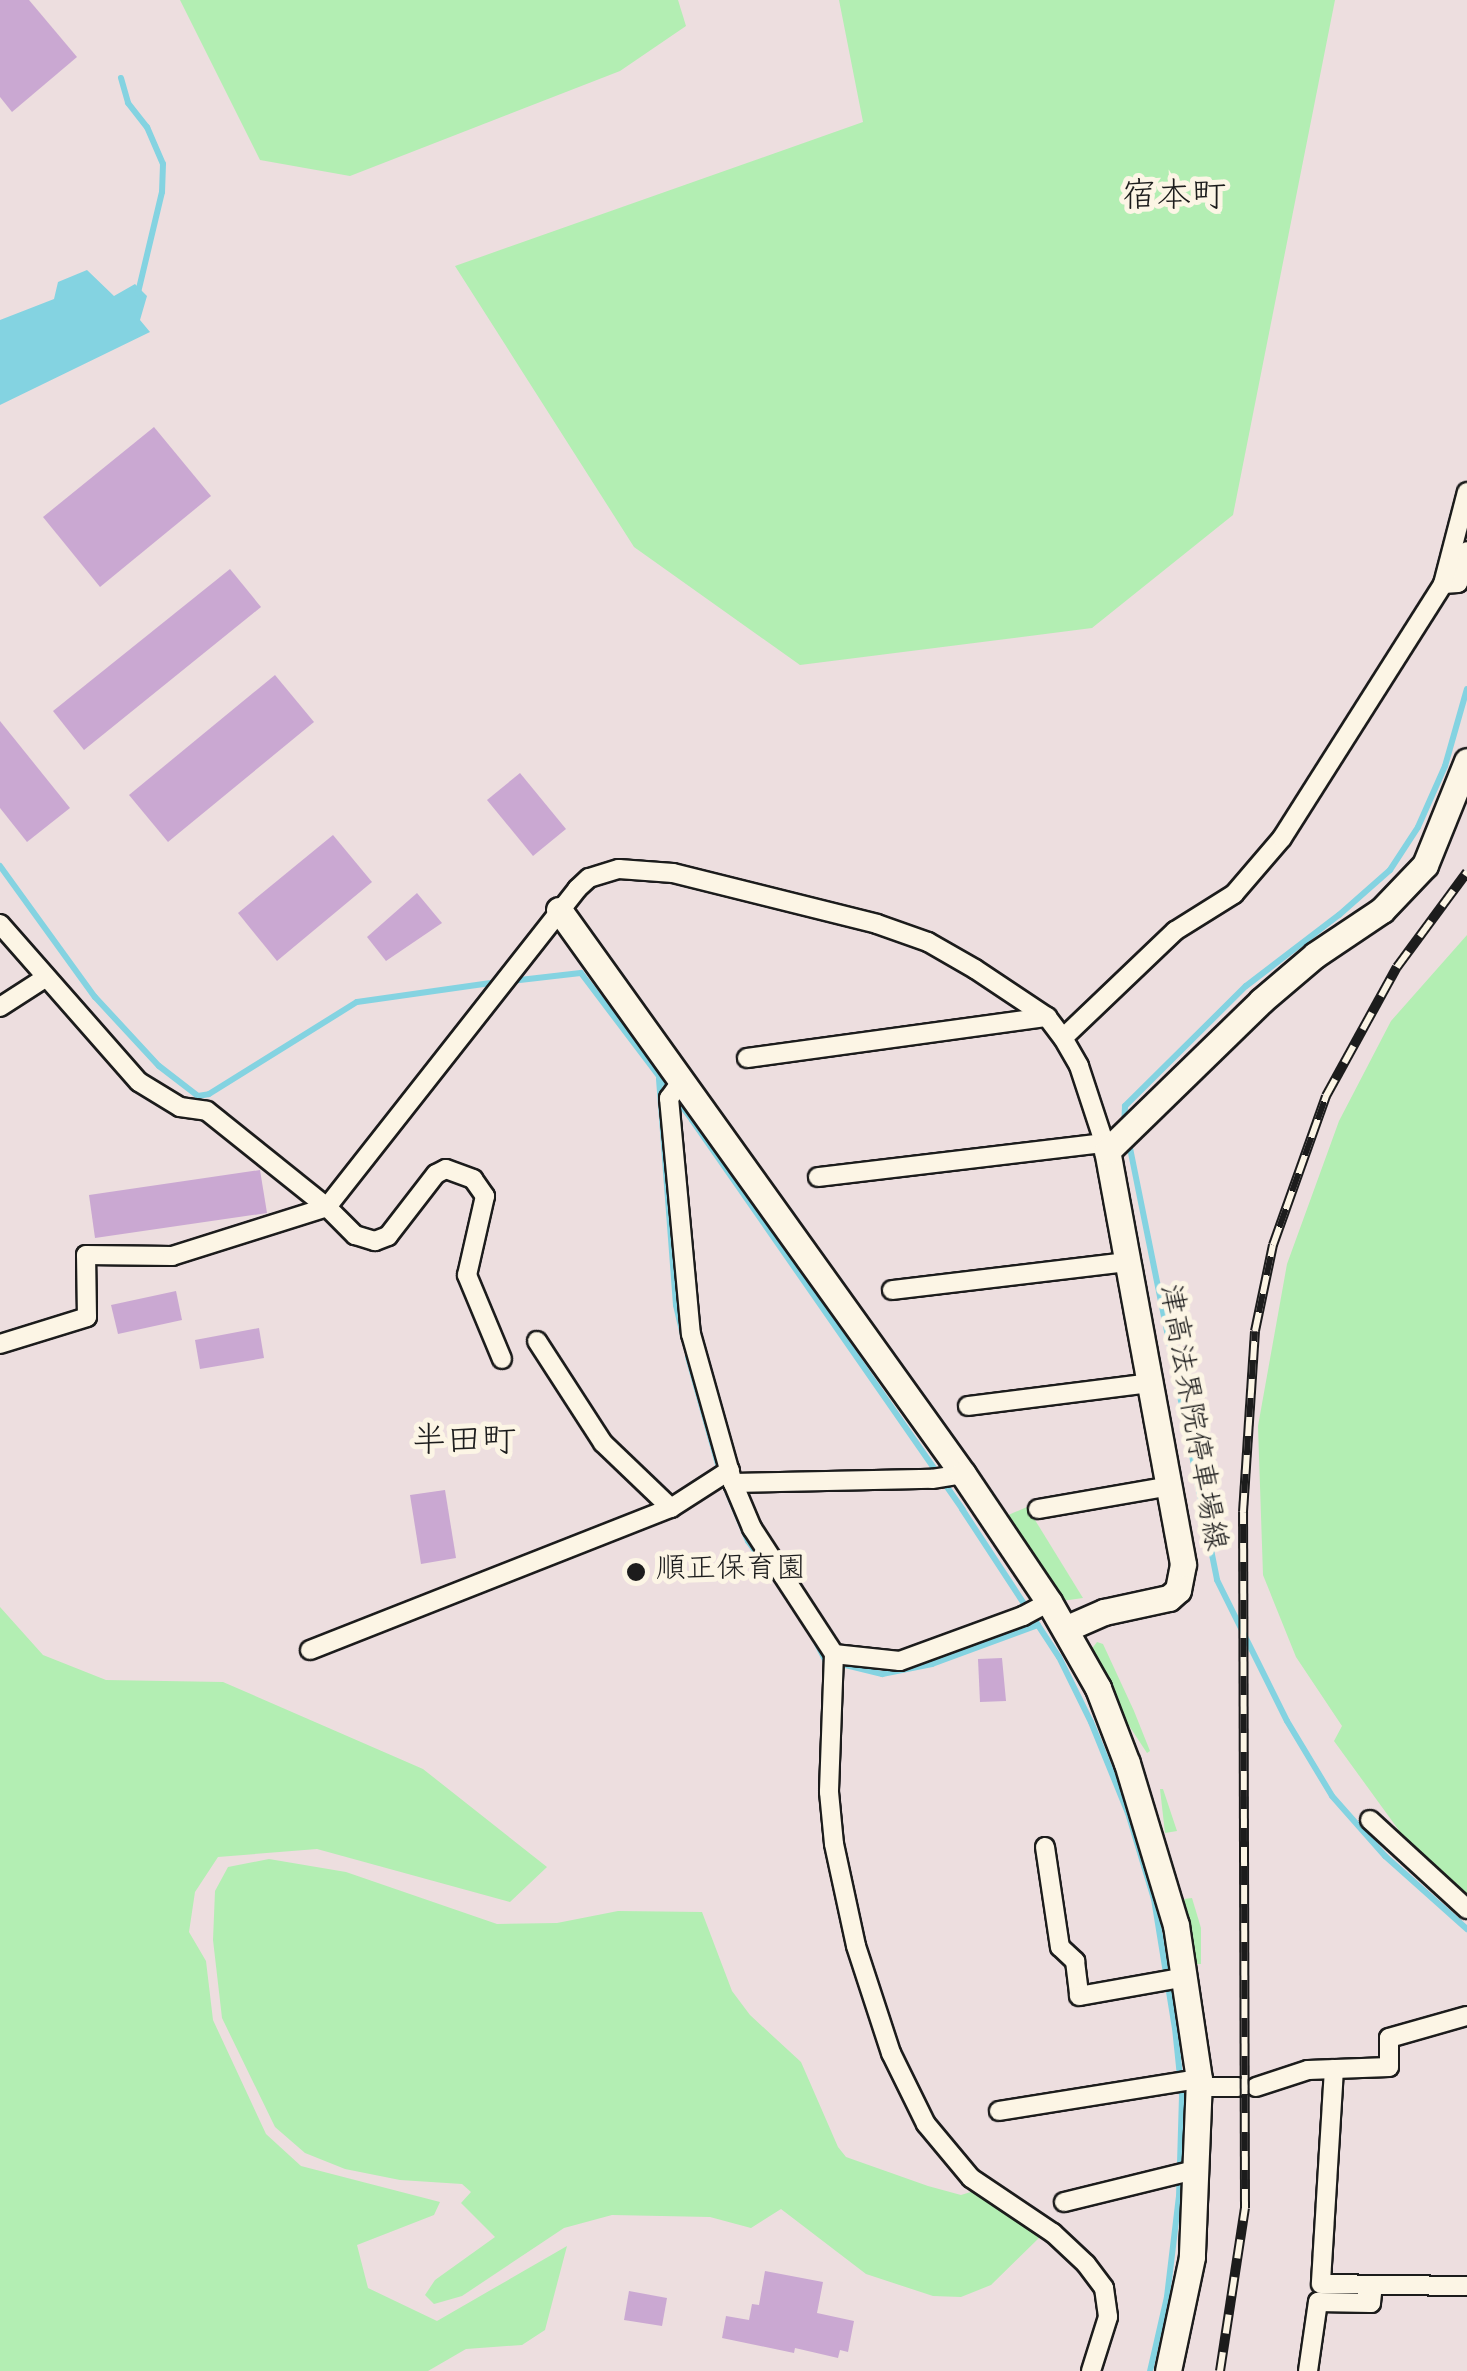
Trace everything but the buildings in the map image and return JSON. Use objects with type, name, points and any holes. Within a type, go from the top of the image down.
[{"type":"main road","points":[[1110,1146],[1261,1001],[1315,955],[1382,910],[1426,865],[1467,761]]},
{"type":"main road","points":[[559,910],[676,1088],[1036,1609],[1065,1628],[1098,1688],[1127,1764],[1176,1925],[1175,1979],[1190,2083],[1186,2172],[1192,2258],[1168,2371]]},
{"type":"main road","name":"津高法界院停車場線","points":[[1065,1628],[1104,1612],[1160,1604],[1178,1590],[1183,1564],[1110,1146]]},
{"type":"street","points":[[1063,1038],[1174,931],[1234,894],[1282,838],[1443,584],[1467,492]]},
{"type":"street","points":[[1443,584],[1458,583],[1467,551]]},
{"type":"street","points":[[0,1344],[86,1318],[86,1255],[172,1256],[327,1207],[559,910],[589,878],[619,869],[673,873],[877,924],[928,942],[1047,1017],[1079,1066],[1110,1146],[818,1177]]},
{"type":"street","points":[[0,924],[139,1082],[180,1107],[207,1111],[327,1207],[355,1235],[374,1241],[388,1236],[440,1171],[454,1170],[482,1187],[484,1207],[467,1274],[502,1359]]},
{"type":"street","points":[[0,1007],[45,978]]},
{"type":"street","points":[[747,1058],[1047,1017]]},
{"type":"street","points":[[676,1088],[686,1307],[726,1476],[752,1528],[834,1660],[829,1792],[834,1844],[856,1946],[891,2053],[926,2124],[972,2178],[1053,2234],[1086,2264],[1104,2288],[1108,2316],[1090,2371]]},
{"type":"street","points":[[892,1290],[1128,1262]]},
{"type":"street","points":[[537,1341],[603,1444],[670,1508]]},
{"type":"street","points":[[968,1406],[1150,1383]]},
{"type":"street","points":[[310,1650],[670,1508],[726,1476],[947,1476]]},
{"type":"street","points":[[1038,1509],[1171,1486]]},
{"type":"street","points":[[834,1660],[900,1662],[1036,1609]]},
{"type":"street","points":[[1370,1820],[1467,1909]]},
{"type":"street","points":[[1046,1846],[1060,1947],[1074,1960],[1079,1996],[1175,1979]]},
{"type":"street","points":[[999,2111],[1190,2083],[1247,2087],[1308,2070],[1389,2068],[1388,2038],[1467,2016]]},
{"type":"street","points":[[1334,2069],[1321,2284],[1467,2286]]},
{"type":"street","points":[[1064,2202],[1186,2172]]},
{"type":"street","points":[[1308,2371],[1318,2302],[1371,2303],[1373,2286]]},
{"type":"green space","points":[[180,0],[678,0],[686,26],[620,71],[350,176],[260,160]]},
{"type":"green space","points":[[839,0],[1335,0],[1233,515],[1092,628],[800,665],[634,547],[455,266],[863,122]]},
{"type":"green space","points":[[1467,935],[1467,1899],[1419,1858],[1334,1741],[1342,1726],[1296,1657],[1263,1575],[1258,1426],[1287,1264],[1339,1121],[1391,1021]]},
{"type":"green space","points":[[1027,1507],[1083,1598],[1062,1601],[1006,1516]]},
{"type":"green space","points":[[0,1607],[43,1655],[106,1680],[223,1682],[423,1769],[547,1867],[510,1902],[317,1849],[218,1857],[195,1892],[189,1932],[206,1961],[213,2020],[266,2134],[301,2166],[440,2202],[434,2215],[357,2245],[368,2288],[437,2321],[567,2246],[545,2330],[522,2345],[466,2349],[428,2371],[0,2371]]},
{"type":"green space","points":[[1097,1642],[1103,1644],[1134,1711],[1150,1751],[1147,1753],[1120,1712],[1091,1650]]},
{"type":"green space","points":[[1163,1789],[1177,1831],[1165,1833]]},
{"type":"green space","points":[[269,1859],[346,1872],[497,1924],[557,1923],[618,1911],[702,1912],[732,1991],[750,2015],[801,2062],[846,2157],[961,2195],[977,2190],[1041,2236],[991,2285],[961,2297],[933,2296],[866,2274],[781,2209],[751,2228],[710,2217],[612,2215],[564,2228],[462,2296],[434,2304],[425,2295],[435,2280],[495,2237],[461,2203],[471,2192],[462,2184],[400,2180],[345,2169],[305,2153],[275,2127],[222,2018],[213,1940],[215,1891],[228,1867]]},
{"type":"green space","points":[[1192,1898],[1201,1928],[1201,1964],[1197,1964],[1184,1899]]},
{"type":"water","points":[[87,270],[114,296],[135,284],[147,296],[140,320],[150,332],[0,405],[0,320],[54,299],[58,282]]},
{"type":"waterway","points":[[121,78],[128,103],[147,127],[163,164],[162,192],[138,293]]},
{"type":"waterway","points":[[1124,1126],[1125,1106],[1246,986],[1339,915],[1390,870],[1418,827],[1445,766],[1467,689]]},
{"type":"waterway","points":[[0,866],[95,997],[159,1066],[198,1096],[209,1094],[357,1002],[498,982]]},
{"type":"waterway","points":[[511,981],[581,973],[692,1120],[962,1509],[1059,1657],[1091,1722],[1128,1813],[1154,1899],[1182,2096],[1179,2196],[1167,2297],[1150,2371]]},
{"type":"waterway","points":[[659,1079],[676,1305],[683,1335]]},
{"type":"waterway","points":[[1128,1138],[1217,1580],[1287,1721],[1332,1796],[1385,1856],[1467,1929]]},
{"type":"waterway","points":[[688,1357],[721,1475]]},
{"type":"waterway","points":[[725,1486],[748,1541],[779,1584]]},
{"type":"waterway","points":[[813,1636],[825,1660],[882,1674],[932,1664],[1038,1625]]},
{"type":"railway","points":[[1220,2371],[1245,2208],[1243,1512],[1255,1331],[1273,1245],[1326,1096],[1397,967],[1467,872]]},
{"type":"place","name":"順正保育園","points":[[636,1572]]},
{"type":"district","name":"宿本町","points":[[1174,200]]},
{"type":"district","name":"半田町","points":[[464,1445]]}]
